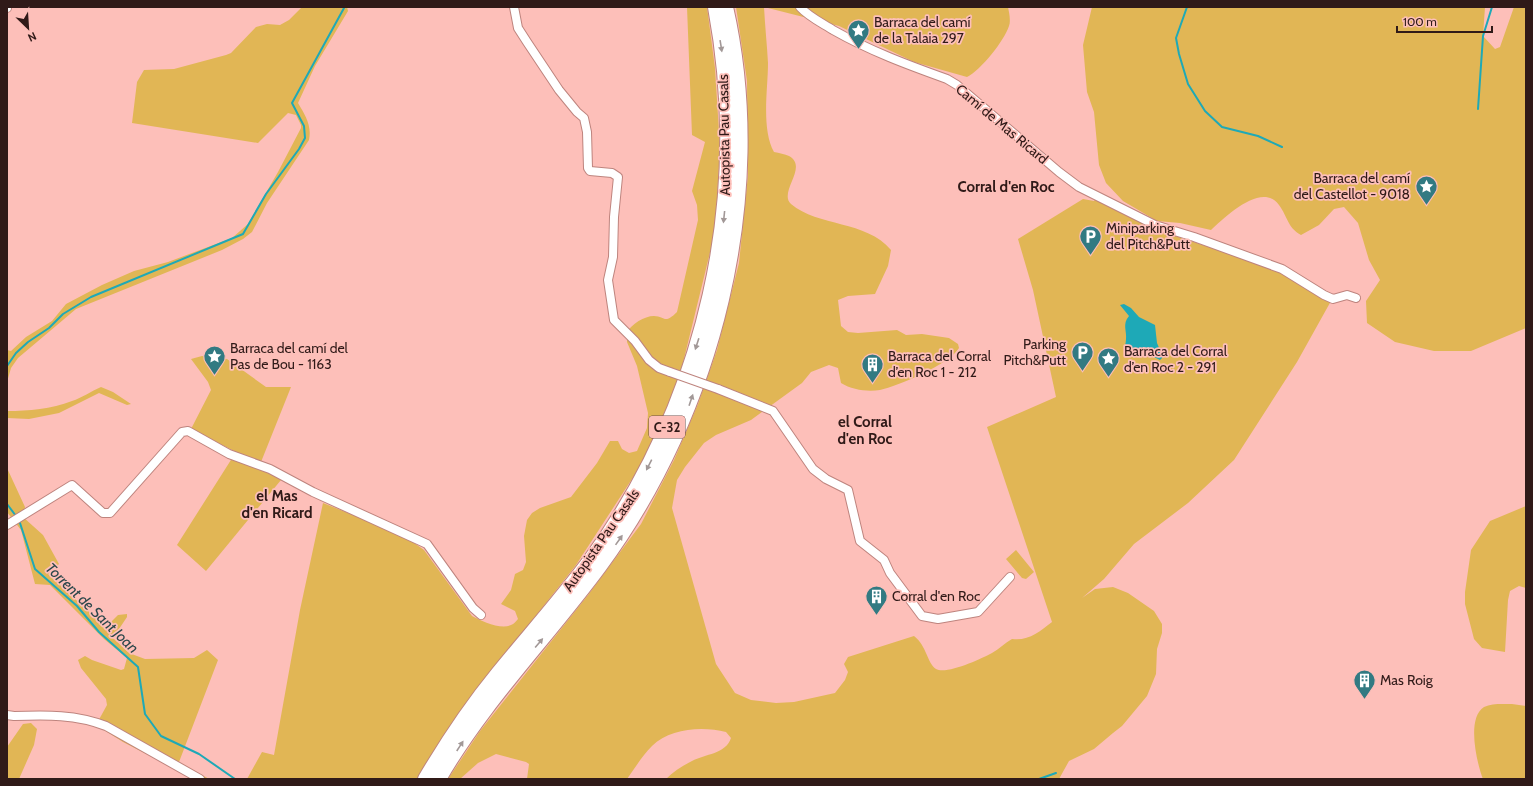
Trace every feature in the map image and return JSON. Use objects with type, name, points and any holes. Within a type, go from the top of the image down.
[{"type":"highway","name":"Autopista Pau Casals","points":[[425,779],[471,709],[497,674],[566,591],[617,521],[651,462],[680,395],[701,333],[715,275],[726,198],[726,91],[714,7]]},
{"type":"highway","name":"Autopista Pau Casals","points":[[439,779],[465,738],[506,682],[578,595],[624,532],[659,470],[688,410],[710,344],[726,277],[737,202],[740,126],[736,69],[726,7]]},
{"type":"street","points":[[514,7],[518,28],[559,90],[577,112],[584,118],[587,132],[588,168],[590,171],[612,173],[618,177],[614,217],[613,257],[608,280],[614,320],[634,341],[649,360],[659,368],[773,411],[813,469],[826,479],[848,490],[860,541],[884,560],[890,573],[922,616],[938,619],[978,612],[1010,577]]},
{"type":"street","name":"Camí de Mas Ricard","points":[[800,7],[813,18],[882,55],[947,79],[957,85],[1059,172],[1090,193],[1155,225],[1194,236],[1282,270],[1333,299],[1347,295],[1356,298]]},
{"type":"street","points":[[7,525],[72,485],[103,512],[110,514],[182,432],[188,431],[229,454],[270,469],[313,492],[427,544],[473,608],[481,615]]},
{"type":"street","points":[[7,715],[54,715],[90,719],[106,726],[200,779]]},
{"type":"shaded area","points":[[302,7],[347,7],[348,11],[315,66],[298,103],[309,125],[309,140],[267,203],[252,232],[243,239],[222,250],[76,309],[18,358],[11,368],[7,382],[7,350],[11,351],[26,337],[52,321],[66,304],[102,285],[134,271],[168,262],[232,238],[248,224],[301,128],[296,115],[288,113],[258,143],[132,123],[137,82],[144,70],[174,69],[231,53],[256,27],[267,24],[280,25],[289,20]]},
{"type":"shaded area","points":[[687,7],[707,7],[715,68],[720,148],[715,232],[682,367],[651,450],[576,565],[457,716],[419,779],[247,779],[262,752],[274,755],[300,610],[323,503],[403,535],[424,550],[472,616],[497,626],[507,626],[513,624],[518,619],[515,611],[501,604],[511,590],[515,574],[523,570],[526,562],[524,536],[527,520],[532,513],[540,508],[571,497],[597,463],[610,441],[618,441],[622,449],[629,453],[637,451],[647,428],[648,413],[637,366],[627,342],[627,332],[635,323],[646,317],[658,316],[667,319],[677,312],[698,220],[697,205],[692,191],[705,142],[692,135]]},
{"type":"shaded area","points":[[736,7],[764,7],[768,63],[766,120],[770,142],[774,152],[789,156],[794,161],[796,166],[788,193],[788,199],[791,204],[814,217],[869,233],[881,240],[891,250],[888,266],[875,294],[848,296],[838,300],[841,326],[848,332],[858,333],[897,330],[906,335],[922,334],[949,338],[958,344],[959,348],[945,361],[923,374],[880,390],[860,390],[845,385],[841,383],[838,368],[829,365],[811,372],[802,383],[751,420],[716,435],[704,443],[685,467],[677,480],[672,508],[716,664],[735,693],[751,700],[776,703],[794,702],[835,693],[845,680],[848,672],[844,664],[848,657],[914,636],[922,645],[933,666],[936,669],[947,670],[987,656],[1012,639],[1024,639],[1034,635],[1052,622],[987,427],[1056,397],[1033,290],[1018,239],[1083,199],[1094,201],[1098,195],[1158,230],[1289,274],[1331,301],[1297,362],[1234,460],[1188,503],[1134,544],[1104,579],[1082,598],[1095,589],[1113,587],[1128,593],[1154,611],[1162,624],[1162,633],[1157,649],[1156,674],[1147,696],[1122,726],[1094,749],[1069,761],[1059,779],[666,779],[688,763],[725,747],[731,738],[726,732],[697,729],[677,732],[659,740],[645,754],[627,779],[527,779],[529,764],[496,754],[478,763],[460,779],[448,779],[480,731],[588,595],[641,524],[674,460],[698,404],[717,350],[739,263],[748,175],[747,81]]},
{"type":"shaded area","points":[[764,7],[1008,7],[1010,22],[1002,39],[985,62],[967,77],[914,62],[839,26]]},
{"type":"shaded area","points":[[1092,7],[1485,7],[1483,36],[1495,49],[1500,47],[1514,7],[1526,7],[1526,328],[1471,351],[1434,351],[1395,342],[1367,323],[1366,301],[1380,280],[1369,260],[1358,223],[1344,207],[1334,209],[1319,225],[1301,235],[1290,225],[1279,205],[1272,199],[1263,197],[1254,199],[1234,210],[1211,230],[1180,223],[1157,221],[1123,201],[1106,183],[1099,165],[1094,112],[1087,92],[1083,45]]},
{"type":"shaded area","points":[[202,356],[227,359],[266,387],[291,387],[259,467],[281,480],[206,571],[177,545],[236,452],[191,429],[211,390],[208,382],[191,359]]},
{"type":"shaded area","points":[[101,387],[113,392],[131,404],[127,405],[99,393],[59,413],[29,419],[7,418],[7,411],[32,410],[64,404],[76,400]]},
{"type":"shaded area","points":[[7,468],[25,507],[23,517],[43,535],[59,564],[48,574],[100,622],[110,623],[118,615],[127,614],[127,617],[113,638],[129,653],[145,659],[194,658],[207,650],[218,660],[179,762],[209,779],[195,779],[123,742],[96,725],[107,705],[106,699],[81,668],[78,660],[85,656],[121,670],[124,669],[127,658],[104,639],[50,585],[35,584],[21,530],[7,512]]},
{"type":"shaded area","points":[[1526,506],[1526,588],[1519,586],[1510,591],[1508,600],[1505,652],[1482,648],[1474,639],[1465,604],[1465,592],[1471,550],[1490,521]]},
{"type":"shaded area","points":[[1016,550],[1034,572],[1026,579],[1022,578],[1006,559]]},
{"type":"shaded area","points":[[1498,704],[1526,706],[1526,779],[1483,779],[1474,742],[1475,721],[1484,707]]},
{"type":"shaded area","points":[[31,723],[37,729],[34,745],[19,779],[7,779],[7,747],[23,724]]},
{"type":"water","points":[[1124,304],[1131,308],[1139,317],[1155,325],[1157,343],[1163,357],[1160,360],[1154,357],[1148,349],[1135,349],[1129,352],[1124,352],[1126,339],[1125,325],[1129,316],[1120,305]]},
{"type":"waterway","points":[[1187,7],[1176,38],[1188,84],[1205,111],[1222,127],[1258,136],[1282,147]]},
{"type":"waterway","points":[[1478,109],[1483,36],[1492,7]]},
{"type":"waterway","points":[[7,366],[16,353],[28,342],[49,328],[63,314],[91,297],[243,234],[266,194],[299,149],[305,138],[304,126],[292,103],[344,8]]},
{"type":"waterway","name":"Torrent de Sant Joan","points":[[7,504],[16,516]]},
{"type":"waterway","name":"Torrent de Sant Joan","points":[[19,520],[35,569],[77,606],[99,632],[138,667],[145,714],[161,736],[199,754],[235,779]]},
{"type":"waterway","points":[[1039,779],[1056,773]]},
{"type":"place","name":"Barraca del camí de la Talaia 297","points":[[858,50]]},
{"type":"place","name":"Barraca del camí del Castellot - 9018","points":[[1426,206]]},
{"type":"place","name":"Miniparking del Pitch&Putt","points":[[1090,256]]},
{"type":"place","name":"Parking Pitch&Putt","points":[[1082,372]]},
{"type":"place","name":"Barraca del camí del Pas de Bou - 1163","points":[[214,376]]},
{"type":"place","name":"Barraca del Corral d’en Roc 2 - 291","points":[[1109,378]]},
{"type":"place","name":"Barraca del Corral d’en Roc 1 - 212","points":[[873,384]]},
{"type":"place","name":"Corral d'en Roc","points":[[876,616]]},
{"type":"place","name":"Mas Roig","points":[[1364,700]]},
{"type":"district","name":"Corral d'en Roc","points":[[1006,187]]},
{"type":"district","name":"el Corral d'en Roc","points":[[865,430]]},
{"type":"district","name":"el Mas d'en Ricard","points":[[277,504]]}]
